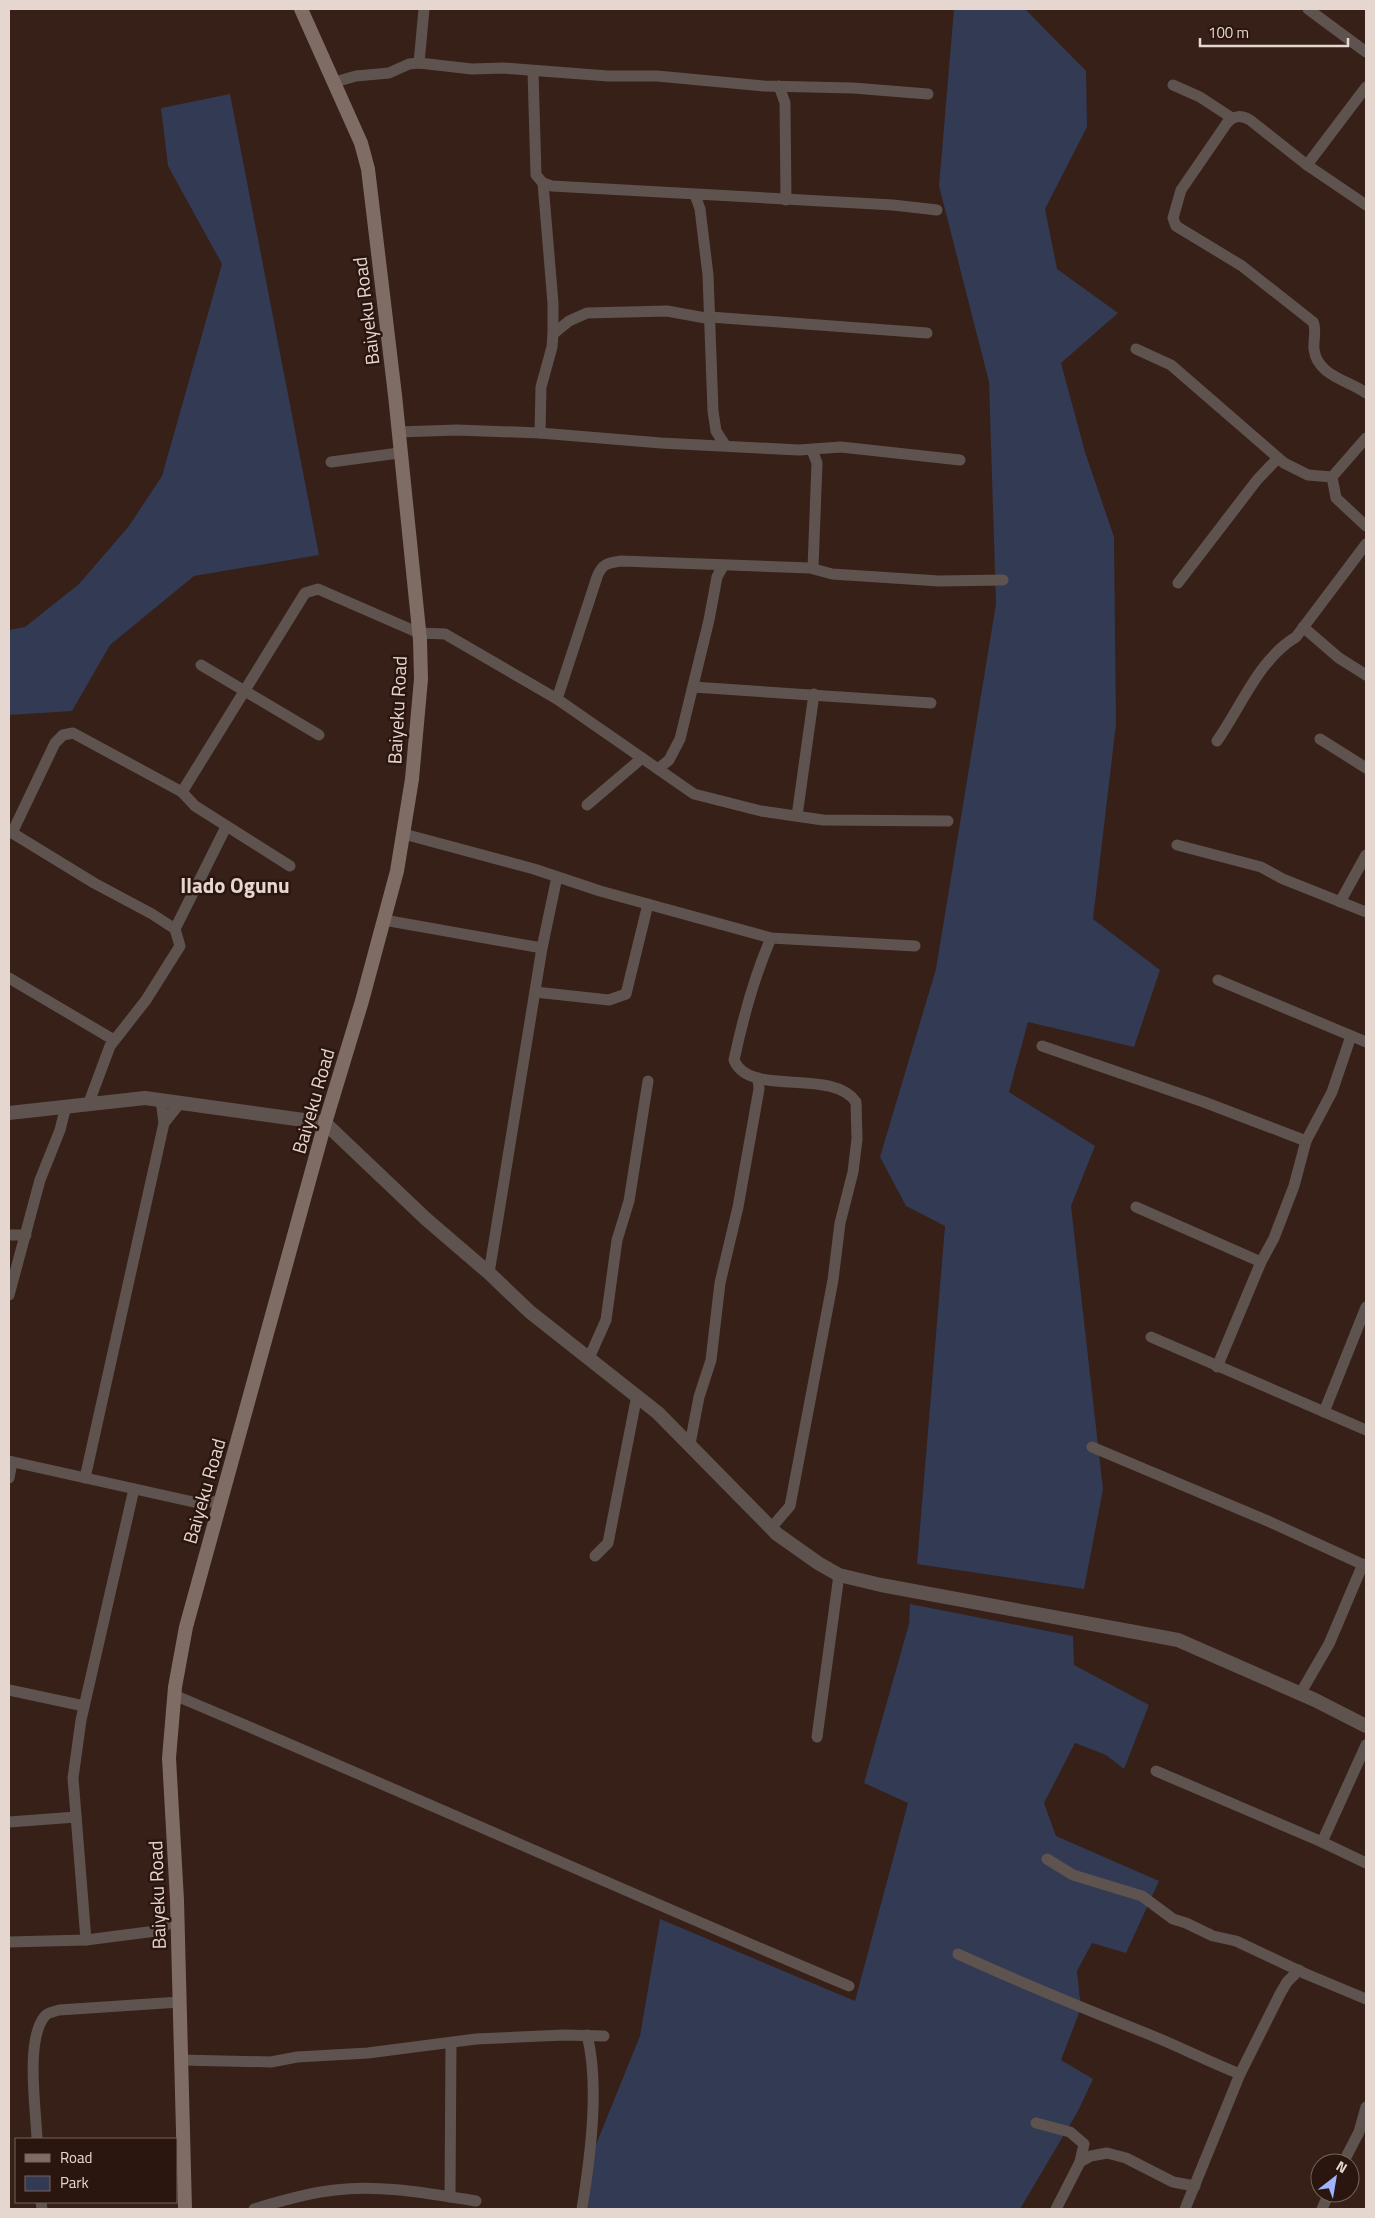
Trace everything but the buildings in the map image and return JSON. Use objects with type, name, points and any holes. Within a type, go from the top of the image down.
[{"type":"main road","name":"Baiyeku Road","points":[[184,2209],[178,1918],[169,1758],[174,1695],[186,1627],[325,1123],[384,920],[404,834],[412,779],[421,679],[419,633],[368,170],[361,143],[335,82],[300,9]]},
{"type":"street","points":[[419,63],[424,9]]},
{"type":"street","points":[[1308,9],[1366,52]]},
{"type":"street","points":[[335,82],[356,76],[389,73],[409,64],[419,63],[472,69],[503,68],[657,76],[779,86],[853,88],[928,94]]},
{"type":"street","points":[[533,71],[536,175],[543,183],[552,186],[893,205],[937,210]]},
{"type":"street","points":[[1173,84],[1200,97],[1232,118]]},
{"type":"street","points":[[779,86],[785,102],[786,200]]},
{"type":"street","points":[[1307,165],[1366,87]]},
{"type":"street","points":[[1366,205],[1307,165],[1250,120],[1240,116],[1232,118],[1181,190],[1172,218],[1173,223],[1242,266],[1307,316],[1316,327],[1313,347],[1321,367],[1366,393]]},
{"type":"street","points":[[540,434],[542,387],[552,347],[553,303],[543,183]]},
{"type":"street","points":[[700,195],[708,274],[716,431],[725,445]]},
{"type":"street","points":[[552,334],[569,321],[587,313],[667,311],[710,318],[927,333]]},
{"type":"street","points":[[1136,349],[1170,366],[1278,458],[1308,475],[1332,477]]},
{"type":"street","points":[[398,432],[457,430],[812,450],[841,447],[960,460]]},
{"type":"street","points":[[706,445],[716,431]]},
{"type":"street","points":[[1332,477],[1366,438]]},
{"type":"street","points":[[812,450],[817,463],[813,568]]},
{"type":"street","points":[[331,462],[399,453]]},
{"type":"street","points":[[1178,583],[1257,480],[1278,458]]},
{"type":"street","points":[[1332,477],[1336,498],[1366,526]]},
{"type":"street","points":[[1217,741],[1263,668],[1281,646],[1296,637],[1366,544]]},
{"type":"street","points":[[558,699],[600,568],[606,563],[621,561],[813,568],[841,575],[940,581],[1003,580]]},
{"type":"street","points":[[708,565],[717,578]]},
{"type":"street","points":[[658,769],[669,760],[680,739],[709,620],[717,578],[723,566]]},
{"type":"street","points":[[182,792],[305,593],[318,589],[419,633],[445,634],[558,699],[694,794],[761,811],[829,820],[948,821]]},
{"type":"street","points":[[1303,627],[1339,658],[1366,675]]},
{"type":"street","points":[[201,665],[319,735]]},
{"type":"street","points":[[693,687],[931,703]]},
{"type":"street","points":[[797,816],[814,694]]},
{"type":"street","points":[[88,1105],[114,1040],[146,1000],[180,946],[175,929],[10,832],[55,743],[63,736],[73,733],[182,792],[195,806],[290,866]]},
{"type":"street","points":[[1320,739],[1366,768]]},
{"type":"street","points":[[587,805],[642,758]]},
{"type":"street","points":[[175,929],[226,827]]},
{"type":"street","points":[[404,834],[771,938],[915,946]]},
{"type":"street","points":[[1177,844],[1262,867],[1283,879],[1366,912]]},
{"type":"street","points":[[1340,902],[1366,855]]},
{"type":"street","points":[[489,1273],[542,948],[557,877]]},
{"type":"street","points":[[535,992],[609,1000],[626,994],[648,904]]},
{"type":"street","points":[[384,920],[542,948]]},
{"type":"street","points":[[771,938],[759,965],[734,1060],[740,1068],[758,1078],[816,1084],[839,1089],[856,1102],[857,1139],[853,1172],[840,1223],[834,1280],[790,1506],[771,1528]]},
{"type":"street","points":[[9,978],[114,1040]]},
{"type":"street","points":[[1218,980],[1366,1042]]},
{"type":"street","points":[[1217,1367],[1261,1262],[1274,1238],[1294,1186],[1306,1141],[1332,1092],[1351,1036]]},
{"type":"street","points":[[1042,1046],[1204,1102],[1306,1141]]},
{"type":"street","points":[[690,1444],[699,1397],[711,1360],[720,1283],[738,1207],[759,1088],[758,1078]]},
{"type":"street","points":[[589,1358],[606,1320],[617,1240],[629,1201],[648,1081]]},
{"type":"street","points":[[9,1113],[145,1098],[325,1123],[426,1219],[489,1273],[530,1312],[658,1412],[771,1528],[818,1564],[839,1575],[972,1603],[1069,1618],[1178,1640],[1300,1694],[1366,1726]]},
{"type":"street","points":[[86,1478],[164,1124],[160,1100]]},
{"type":"street","points":[[164,1124],[180,1103]]},
{"type":"street","points":[[9,1295],[40,1180],[60,1130],[66,1106]]},
{"type":"street","points":[[1136,1207],[1261,1262]]},
{"type":"street","points":[[9,1235],[26,1235]]},
{"type":"street","points":[[1324,1412],[1353,1344],[1366,1307]]},
{"type":"street","points":[[1151,1337],[1366,1430]]},
{"type":"street","points":[[595,1556],[608,1543],[636,1395]]},
{"type":"street","points":[[1092,1447],[1270,1522],[1365,1565],[1329,1644],[1300,1694]]},
{"type":"street","points":[[9,1478],[10,1461],[219,1508]]},
{"type":"street","points":[[86,1940],[73,1770],[84,1706],[134,1489]]},
{"type":"street","points":[[817,1737],[839,1575]]},
{"type":"street","points":[[9,1690],[84,1706]]},
{"type":"street","points":[[174,1695],[329,1760],[655,1905],[848,1986]]},
{"type":"street","points":[[1322,1842],[1366,1746]]},
{"type":"street","points":[[1156,1770],[1366,1863]]},
{"type":"street","points":[[9,1822],[76,1817]]},
{"type":"street","points":[[1048,1859],[1073,1875],[1142,1896],[1173,1919],[1186,1922],[1213,1936],[1236,1941],[1366,1999]]},
{"type":"street","points":[[9,1942],[86,1940],[156,1931],[178,1918]]},
{"type":"street","points":[[156,1931],[178,1940]]},
{"type":"street","points":[[958,1954],[1032,1989],[1144,2033],[1195,2057],[1240,2074]]},
{"type":"street","points":[[1185,2209],[1240,2074],[1280,1994],[1287,1982],[1299,1970]]},
{"type":"street","points":[[37,2138],[34,2047],[40,2023],[46,2014],[59,2010],[180,2002]]},
{"type":"street","points":[[582,2209],[591,2136],[591,2052],[587,2035]]},
{"type":"street","points":[[181,2060],[271,2062],[297,2057],[368,2053],[476,2039],[604,2036]]},
{"type":"street","points":[[450,2197],[451,2043]]},
{"type":"street","points":[[1348,2153],[1359,2132],[1366,2107]]},
{"type":"street","points":[[1036,2123],[1070,2132],[1084,2144],[1080,2162],[1056,2209]]},
{"type":"street","points":[[1080,2162],[1091,2156],[1107,2153],[1126,2158],[1173,2182],[1195,2186]]},
{"type":"street","points":[[254,2209],[298,2197],[337,2190],[380,2190],[476,2201]]},
{"type":"green space","points":[[954,9],[1025,9],[1086,71],[1087,127],[1045,209],[1057,269],[1118,313],[1061,363],[1085,452],[1114,537],[1116,724],[1093,919],[1160,970],[1134,1047],[1028,1022],[1009,1092],[1095,1146],[1071,1206],[1103,1489],[1084,1589],[917,1564],[945,1226],[906,1206],[880,1157],[936,969],[996,604],[989,382],[939,186]]},
{"type":"green space","points":[[230,94],[319,555],[194,576],[110,645],[72,711],[9,715],[9,630],[25,627],[79,584],[129,526],[162,476],[222,264],[168,166],[161,108]]},
{"type":"green space","points":[[910,1604],[1073,1636],[1074,1665],[1149,1705],[1124,1769],[1106,1755],[1075,1743],[1044,1803],[1056,1836],[1159,1881],[1126,1953],[1092,1943],[1077,1971],[1081,2008],[1061,2060],[1093,2079],[1078,2111],[1020,2209],[588,2209],[595,2147],[640,2036],[660,1919],[855,2001],[908,1803],[864,1783],[909,1624]]},
{"type":"district","name":"Ilado Ogunu","points":[[235,886]]}]
